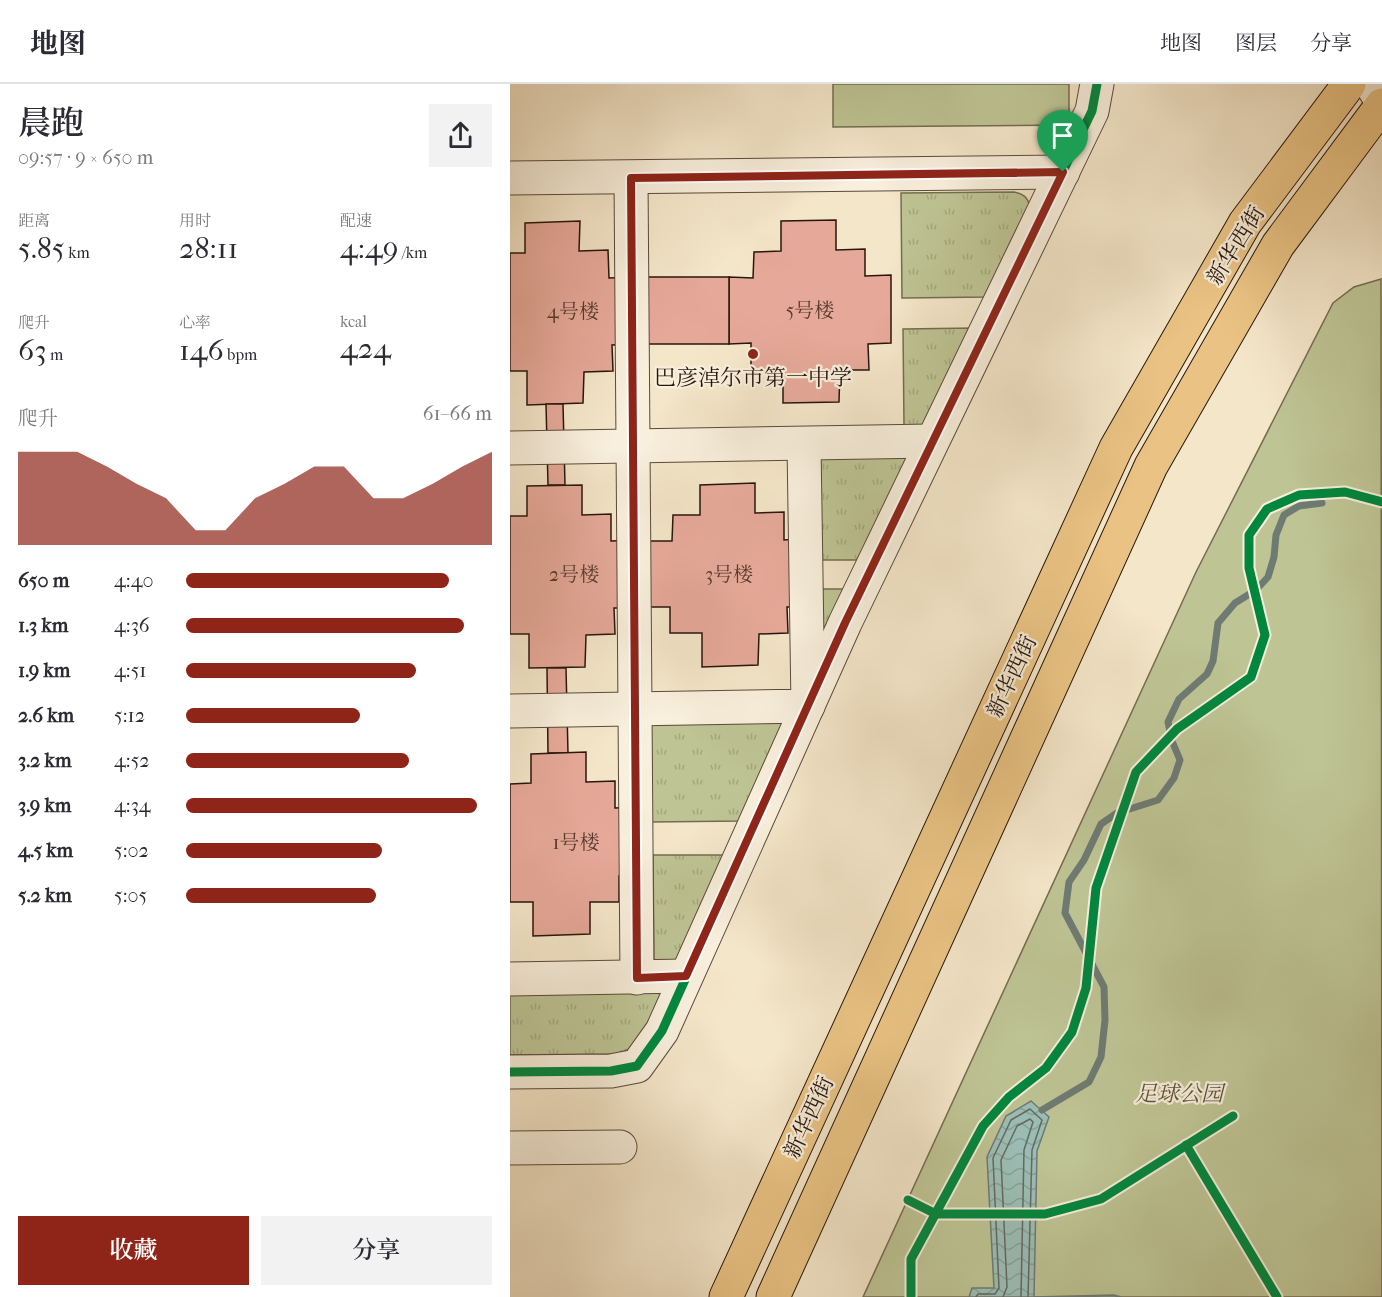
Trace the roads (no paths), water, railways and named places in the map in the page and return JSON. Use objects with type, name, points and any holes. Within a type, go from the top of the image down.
[{"type":"main road","name":"新华西街","points":[[726,1297],[1116,448],[1245,223],[1349,84]]},
{"type":"main road","name":"新华西街","points":[[773,1297],[1151,466],[1278,245],[1382,104]]},
{"type":"street","points":[[510,1072],[611,1071],[637,1066],[662,1031],[845,623],[1092,111],[1096,84]]},
{"type":"street","points":[[1371,84],[1382,104]]},
{"type":"street","points":[[510,178],[1063,172]]},
{"type":"street","points":[[631,178],[637,978]]},
{"type":"street","points":[[510,448],[804,445],[932,441]]},
{"type":"street","points":[[804,445],[808,706]]},
{"type":"street","points":[[510,711],[808,706]]},
{"type":"street","points":[[510,979],[686,976]]},
{"type":"street","points":[[510,1148],[620,1146]]},
{"type":"water","points":[[1031,1101],[1049,1117],[1037,1151],[1034,1297],[969,1297],[972,1288],[994,1288],[987,1157],[1006,1116]]},
{"type":"water","points":[[1114,1295],[1121,1297],[1034,1297]]},
{"type":"waterway","points":[[1042,1110],[1089,1082],[1101,1057],[1105,1020],[1104,987],[1065,913],[1069,882],[1084,860],[1101,824],[1117,813],[1158,800],[1174,778],[1180,760],[1172,741],[1168,722],[1179,699],[1207,674],[1213,661],[1218,623],[1235,603],[1256,590],[1268,577],[1274,557],[1276,535],[1284,515],[1299,506],[1322,503]]},
{"type":"place","name":"巴彦淖尔市第一中学","points":[[753,354]]},
{"type":"park label","name":"足球公园","points":[[1179,1093]]}]
